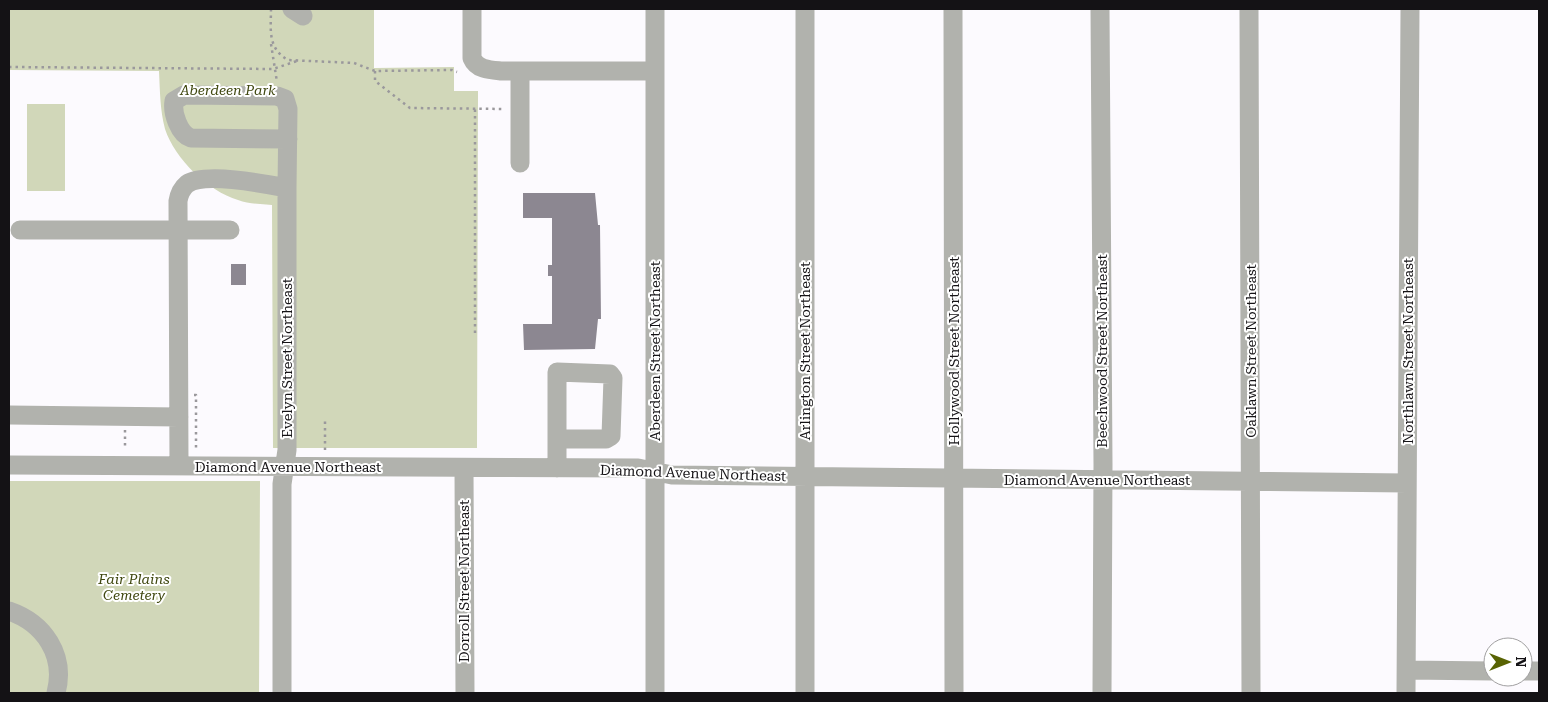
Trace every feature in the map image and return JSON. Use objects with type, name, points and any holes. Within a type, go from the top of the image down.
[{"type":"street","points":[[472,9],[472,58],[476,64],[484,68],[520,71],[655,71]]},
{"type":"street","name":"Aberdeen Street Northeast","points":[[655,9],[655,693]]},
{"type":"street","name":"Arlington Street Northeast","points":[[805,9],[805,693]]},
{"type":"street","name":"Hollywood Street Northeast","points":[[954,9],[954,693]]},
{"type":"street","name":"Beechwood Street Northeast","points":[[1100,9],[1102,693]]},
{"type":"street","name":"Oaklawn Street Northeast","points":[[1250,9],[1251,693]]},
{"type":"street","name":"Northlawn Street Northeast","points":[[1406,693],[1410,9]]},
{"type":"street","points":[[520,71],[520,163]]},
{"type":"street","points":[[277,96],[184,95],[174,101],[173,107],[181,132],[191,138],[288,138]]},
{"type":"street","name":"Evelyn Street Northeast","points":[[277,96],[285,99],[288,104],[287,450],[282,484],[282,693]]},
{"type":"street","points":[[179,466],[178,201],[185,186],[193,181],[201,180],[244,180],[287,188]]},
{"type":"street","points":[[20,230],[230,230]]},
{"type":"street","points":[[557,468],[557,372],[610,374],[613,378],[612,436],[606,439],[558,439]]},
{"type":"street","points":[[9,415],[179,417]]},
{"type":"street","name":"Diamond Avenue Northeast","points":[[9,465],[638,468],[672,475],[1407,482]]},
{"type":"street","name":"Dorroll Street Northeast","points":[[464,468],[465,693]]},
{"type":"street","points":[[9,611],[36,624],[48,639],[56,658],[58,680],[56,693]]},
{"type":"street","points":[[1406,670],[1483,670]]},
{"type":"path","points":[[271,9],[271,40],[277,96]]},
{"type":"path","points":[[271,40],[280,55],[297,62]]},
{"type":"path","points":[[9,67],[274,69],[297,62],[354,63],[375,71],[452,70],[457,72]]},
{"type":"path","points":[[375,71],[375,81],[410,108],[520,109]]},
{"type":"path","points":[[475,109],[475,333]]},
{"type":"path","points":[[325,421],[325,450]]},
{"type":"green space","name":"Aberdeen Park","points":[[9,9],[374,9],[374,68],[454,67],[454,91],[478,91],[477,448],[273,448],[272,205],[255,204],[227,196],[204,181],[185,162],[176,151],[165,129],[161,108],[159,71],[9,70]]},
{"type":"green space","points":[[27,104],[65,104],[65,191],[27,191]]},
{"type":"green space","name":"Fair Plains Cemetery","points":[[9,481],[260,481],[259,693],[9,693]]},
{"type":"building","points":[[523,193],[595,193],[598,225],[600,225],[601,319],[598,319],[595,349],[524,350],[523,324],[552,324],[552,276],[548,276],[548,265],[552,265],[552,218],[523,218]]},
{"type":"building","points":[[231,264],[246,264],[246,285],[231,285]]}]
